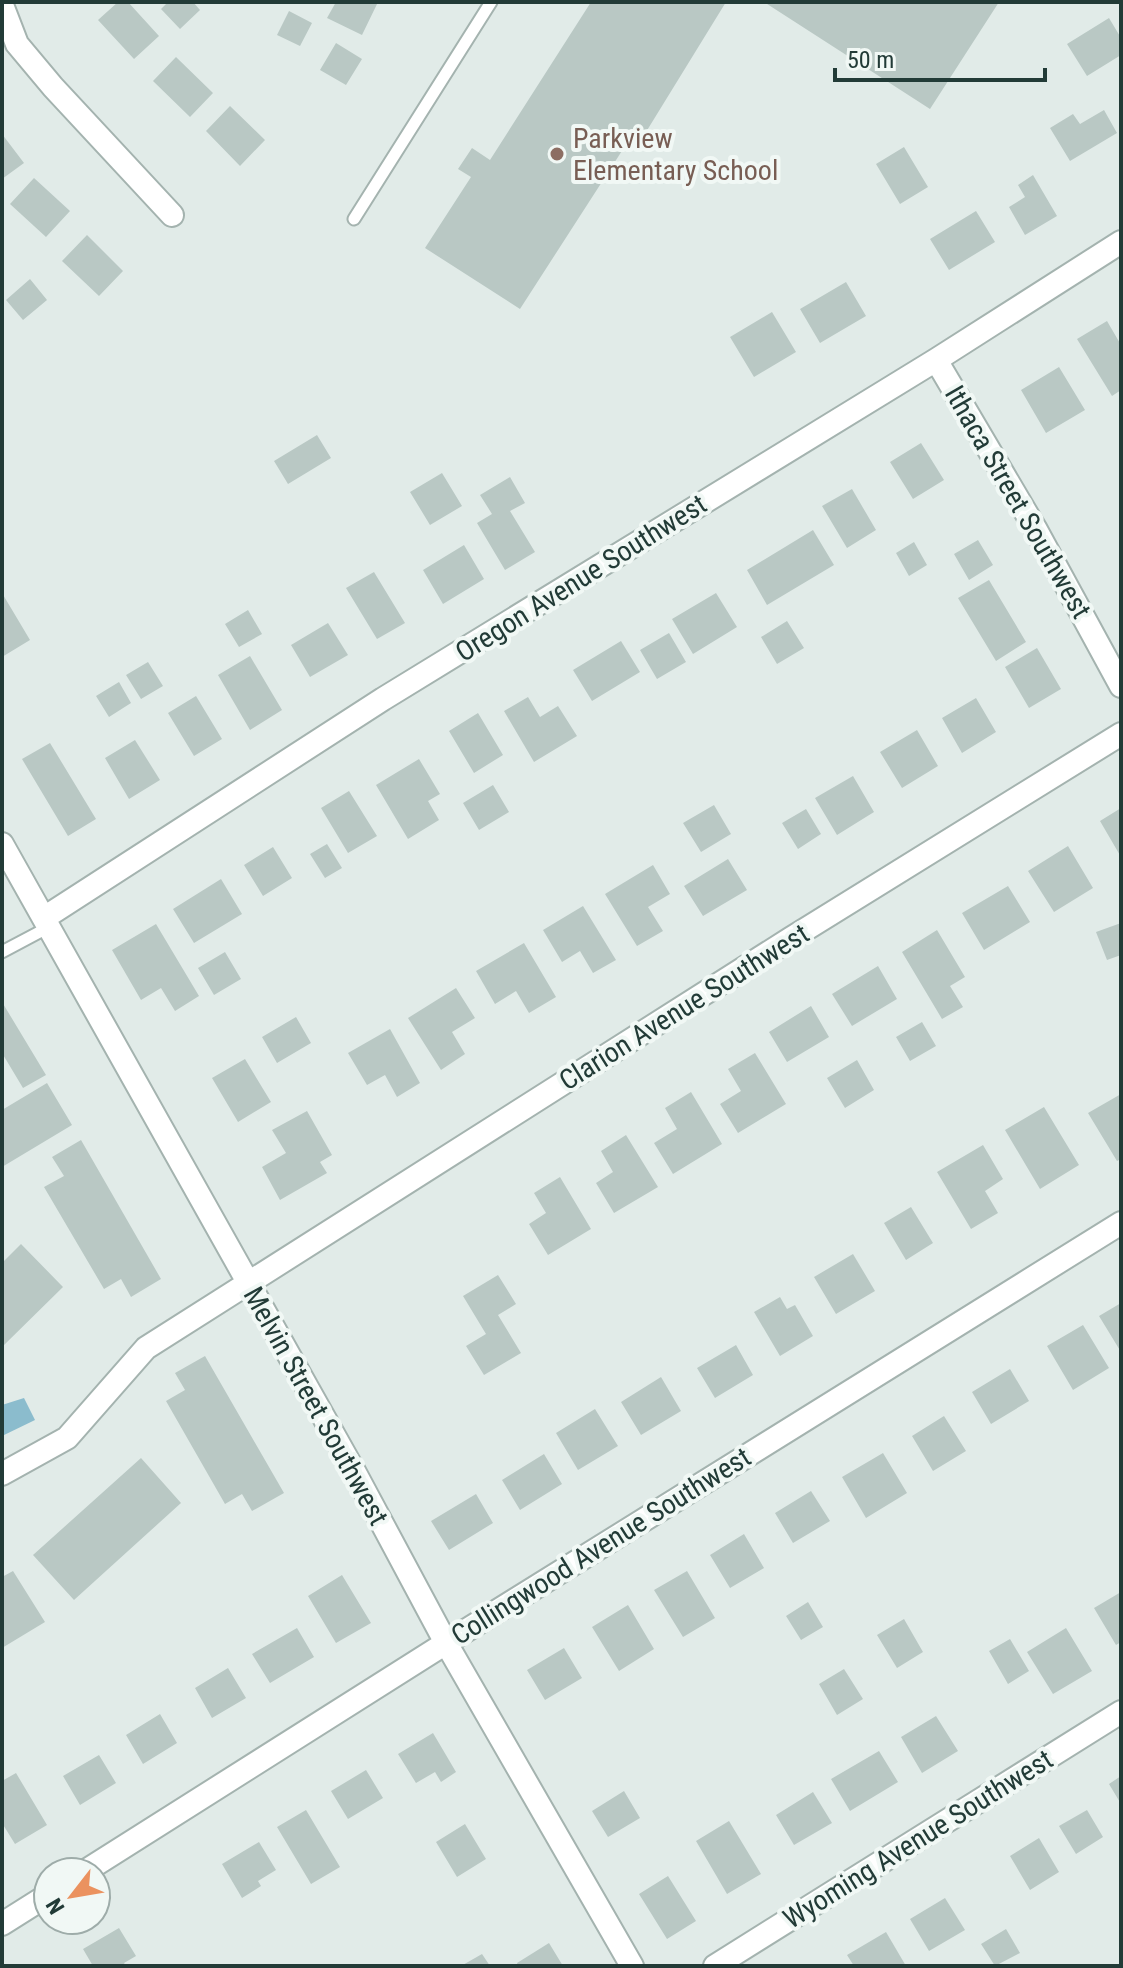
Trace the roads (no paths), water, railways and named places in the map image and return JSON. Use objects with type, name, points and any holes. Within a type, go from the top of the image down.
[{"type":"street","points":[[2,5],[17,44],[172,215]]},
{"type":"street","name":"Oregon Avenue Southwest","points":[[46,923],[397,691],[936,360],[1121,242]]},
{"type":"street","name":"Ithaca Street Southwest","points":[[936,360],[1035,528],[1121,686]]},
{"type":"street","name":"Clarion Avenue Southwest","points":[[2,1474],[67,1438],[146,1348],[790,939],[1121,734]]},
{"type":"street","name":"Melvin Street Southwest","points":[[2,844],[354,1471],[446,1643],[632,1966]]},
{"type":"street","name":"Collingwood Avenue Southwest","points":[[109,1856],[1121,1223]]},
{"type":"street","name":"Wyoming Avenue Southwest","points":[[715,1966],[1121,1712]]},
{"type":"street","points":[[2,1924],[32,1905]]},
{"type":"lane","points":[[354,219],[491,2]]},
{"type":"lane","points":[[2,952],[46,923]]},
{"type":"water","points":[[24,1398],[35,1420],[2,1436],[2,1405]]},
{"type":"place","name":"Parkview Elementary School","points":[[557,154]]}]
